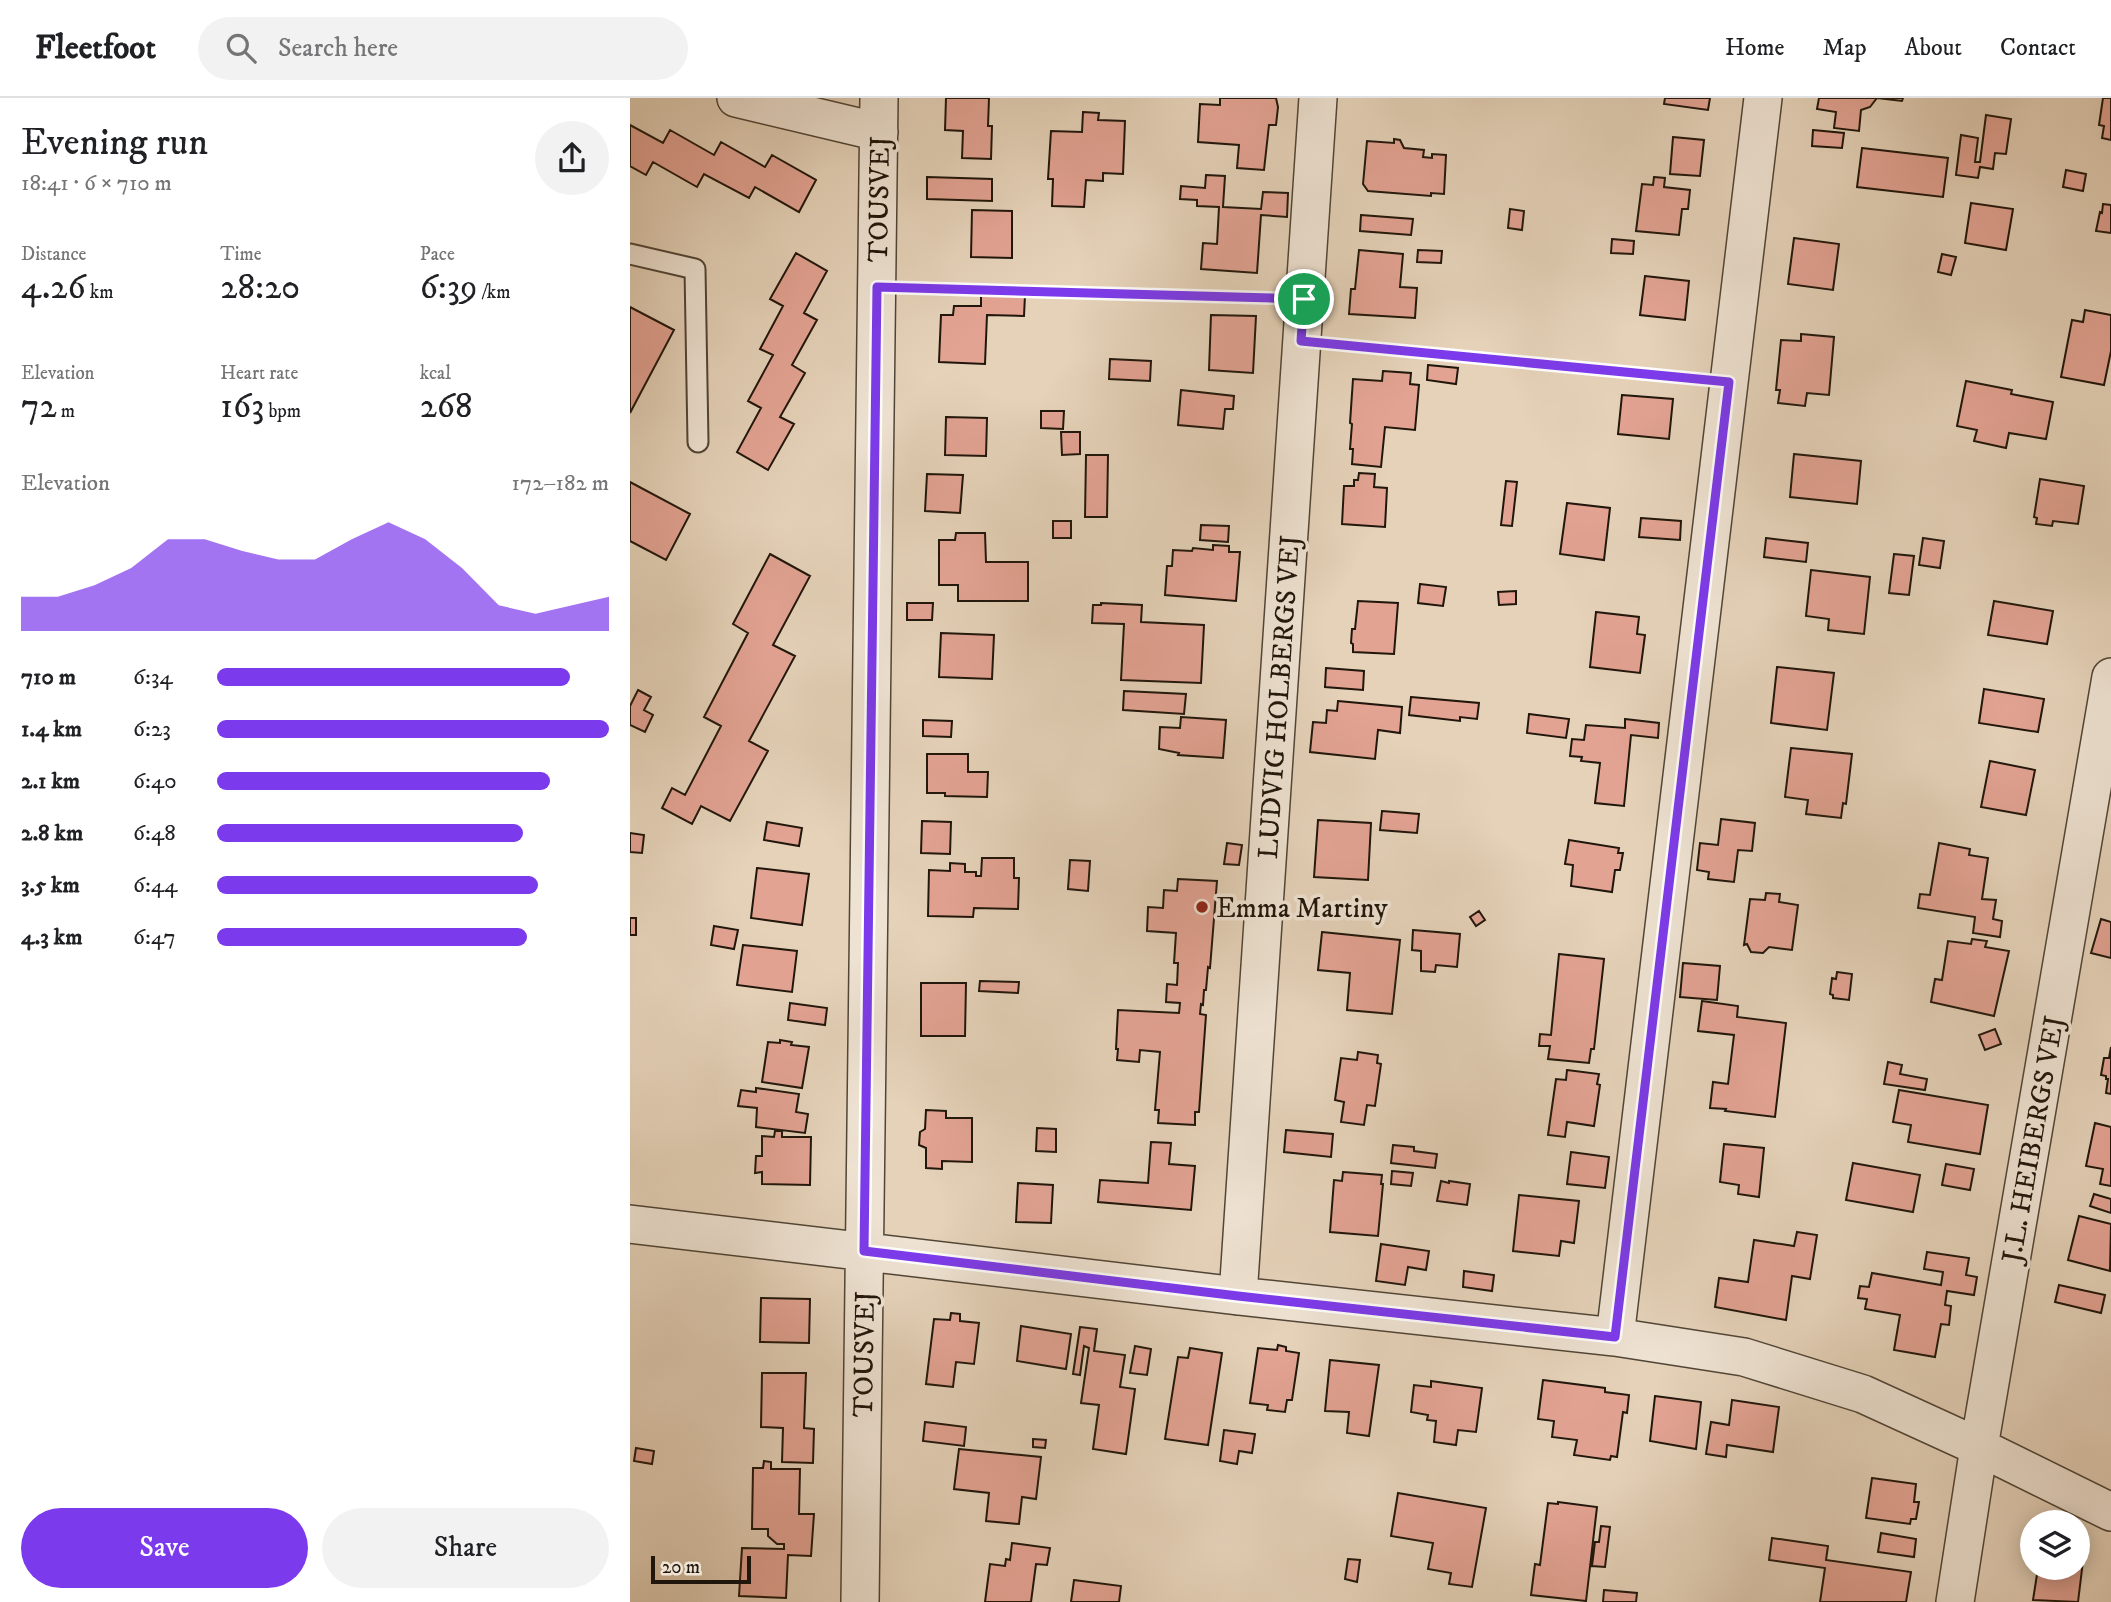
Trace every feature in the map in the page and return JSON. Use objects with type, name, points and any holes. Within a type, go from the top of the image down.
[{"type":"street","points":[[736,98],[879,115]]},
{"type":"street","name":"LUDVIG HOLBERGS VEJ","points":[[1238,1296],[1318,98]]},
{"type":"street","points":[[1615,1337],[1763,98]]},
{"type":"street","name":"TOUSVEJ","points":[[860,1602],[879,115]]},
{"type":"street","name":"J.L. HEIBERGS VEJ","points":[[1955,1602],[1979,1447],[2111,677]]},
{"type":"street","points":[[630,1224],[1238,1296],[1615,1337],[1744,1357],[1863,1394],[2111,1512]]},
{"type":"lane","points":[[630,254],[695,270],[698,442]]},
{"type":"path","points":[[877,287],[1304,299]]},
{"type":"path","points":[[1301,341],[1729,382]]},
{"type":"building","points":[[946,98],[989,98],[991,159],[962,158],[963,131],[945,130]]},
{"type":"building","points":[[1220,98],[1276,98],[1276,125],[1269,125],[1264,170],[1237,168],[1239,145],[1198,142],[1200,104],[1220,105]]},
{"type":"building","points":[[1665,98],[1710,98],[1708,110],[1664,104]]},
{"type":"building","points":[[1819,98],[1877,98],[1870,107],[1861,110],[1859,131],[1834,128],[1836,112],[1817,109]]},
{"type":"building","points":[[1877,98],[1903,98],[1902,101]]},
{"type":"building","points":[[2103,98],[2111,98],[2111,140],[2102,138],[2104,126],[2099,125]]},
{"type":"building","points":[[1083,112],[1099,113],[1098,120],[1125,121],[1123,174],[1103,173],[1103,181],[1086,180],[1084,207],[1052,206],[1053,179],[1048,179],[1051,131],[1082,132]]},
{"type":"building","points":[[1986,115],[2011,119],[2006,154],[1995,153],[1993,169],[1980,167],[1978,178],[1956,175],[1961,135],[1978,138],[1975,162],[1980,162]]},
{"type":"building","points":[[630,125],[663,143],[670,130],[714,155],[721,142],[765,167],[772,155],[816,180],[799,212],[755,187],[749,198],[704,174],[697,187],[653,162],[646,175],[630,166]]},
{"type":"building","points":[[1813,130],[1844,133],[1842,148],[1812,146]]},
{"type":"building","points":[[1673,137],[1704,140],[1700,176],[1670,174]]},
{"type":"building","points":[[1394,139],[1400,140],[1404,148],[1424,150],[1423,157],[1432,158],[1432,154],[1446,155],[1444,194],[1431,193],[1431,196],[1368,191],[1363,184],[1367,141],[1394,143]]},
{"type":"building","points":[[1862,148],[1948,158],[1943,197],[1857,187]]},
{"type":"building","points":[[2066,170],[2086,174],[2083,191],[2063,187]]},
{"type":"building","points":[[1206,175],[1225,176],[1223,207],[1261,209],[1263,192],[1288,193],[1287,217],[1261,215],[1257,273],[1201,269],[1203,243],[1217,244],[1219,207],[1197,206],[1197,200],[1180,199],[1181,186],[1205,188]]},
{"type":"building","points":[[927,177],[992,179],[992,201],[927,199]]},
{"type":"building","points":[[1654,177],[1665,178],[1664,187],[1690,190],[1688,209],[1682,209],[1679,235],[1636,231],[1642,184],[1653,185]]},
{"type":"building","points":[[1971,203],[2013,209],[2006,250],[1965,243]]},
{"type":"building","points":[[2103,204],[2111,205],[2111,233],[2096,231]]},
{"type":"building","points":[[1510,209],[1524,211],[1522,230],[1508,228]]},
{"type":"building","points":[[972,210],[1012,211],[1012,258],[971,257]]},
{"type":"building","points":[[1361,215],[1413,219],[1411,235],[1360,231]]},
{"type":"building","points":[[1794,238],[1839,244],[1833,290],[1788,284]]},
{"type":"building","points":[[1612,239],[1634,241],[1633,254],[1611,253]]},
{"type":"building","points":[[1359,250],[1403,254],[1400,287],[1417,288],[1415,318],[1349,314]]},
{"type":"building","points":[[1418,250],[1442,251],[1441,263],[1417,262]]},
{"type":"building","points":[[796,253],[827,271],[804,313],[817,320],[792,365],[805,373],[780,417],[794,424],[768,470],[737,452],[761,408],[748,401],[773,355],[760,349],[783,306],[770,299]]},
{"type":"building","points":[[1942,254],[1956,257],[1951,275],[1938,272]]},
{"type":"building","points":[[1645,276],[1689,281],[1685,320],[1640,315]]},
{"type":"building","points":[[981,294],[1025,295],[1024,316],[987,315],[985,364],[939,362],[941,315],[953,315],[954,306],[981,306]]},
{"type":"building","points":[[630,307],[674,330],[630,413]]},
{"type":"building","points":[[2085,310],[2111,315],[2111,351],[2104,385],[2061,377],[2072,320],[2083,322]]},
{"type":"building","points":[[1211,315],[1256,316],[1253,373],[1209,370]]},
{"type":"building","points":[[1801,334],[1834,337],[1829,395],[1807,393],[1805,406],[1778,403],[1780,390],[1776,390],[1781,340],[1801,341]]},
{"type":"building","points":[[1110,359],[1151,361],[1150,381],[1109,379]]},
{"type":"building","points":[[1428,365],[1458,368],[1456,384],[1427,380]]},
{"type":"building","points":[[1383,371],[1411,373],[1410,384],[1419,385],[1415,430],[1385,427],[1381,467],[1352,464],[1350,423],[1353,379],[1382,381]]},
{"type":"building","points":[[1966,381],[2053,402],[2046,439],[2009,433],[2006,448],[1974,441],[1977,430],[1957,426]]},
{"type":"building","points":[[1181,390],[1234,396],[1233,409],[1225,409],[1223,429],[1178,425]]},
{"type":"building","points":[[1622,395],[1673,399],[1669,439],[1618,434]]},
{"type":"building","points":[[1041,411],[1064,411],[1063,429],[1041,428]]},
{"type":"building","points":[[946,417],[987,418],[986,456],[945,455]]},
{"type":"building","points":[[1061,432],[1080,432],[1080,454],[1062,455]]},
{"type":"building","points":[[1794,454],[1861,461],[1857,504],[1790,497]]},
{"type":"building","points":[[1086,455],[1108,455],[1107,517],[1085,517]]},
{"type":"building","points":[[1359,473],[1375,474],[1374,487],[1387,488],[1385,527],[1342,524],[1344,486],[1354,486],[1354,480],[1358,480]]},
{"type":"building","points":[[927,474],[963,475],[960,513],[925,511]]},
{"type":"building","points":[[2040,479],[2084,486],[2078,524],[2053,521],[2052,526],[2036,524],[2037,518],[2034,517]]},
{"type":"building","points":[[1506,481],[1517,482],[1512,526],[1501,525]]},
{"type":"building","points":[[630,482],[690,514],[666,560],[630,541]]},
{"type":"building","points":[[1567,503],[1610,508],[1604,560],[1560,554]]},
{"type":"building","points":[[1641,518],[1681,521],[1680,540],[1639,537]]},
{"type":"building","points":[[1053,521],[1071,521],[1071,538],[1053,538]]},
{"type":"building","points":[[1201,525],[1229,526],[1228,542],[1200,540]]},
{"type":"building","points":[[956,533],[985,533],[986,562],[1028,562],[1028,601],[958,601],[958,585],[939,585],[939,540],[955,540]]},
{"type":"building","points":[[1766,538],[1808,543],[1806,562],[1764,557]]},
{"type":"building","points":[[1923,538],[1944,541],[1940,568],[1919,565]]},
{"type":"building","points":[[1213,545],[1229,546],[1229,552],[1240,552],[1236,601],[1165,595],[1167,566],[1172,566],[1173,550],[1213,550]]},
{"type":"building","points":[[770,554],[810,576],[773,645],[795,656],[749,741],[768,751],[730,821],[701,806],[692,824],[662,808],[672,788],[685,795],[721,726],[704,717],[748,633],[733,624]]},
{"type":"building","points":[[1894,554],[1914,556],[1909,595],[1889,593]]},
{"type":"building","points":[[1811,570],[1870,577],[1864,634],[1828,630],[1829,619],[1806,616]]},
{"type":"building","points":[[1420,584],[1446,587],[1443,606],[1418,603]]},
{"type":"building","points":[[1516,591],[1516,604],[1499,605],[1498,592]]},
{"type":"building","points":[[1358,601],[1398,603],[1394,654],[1353,652],[1352,629],[1355,629]]},
{"type":"building","points":[[1994,601],[2053,611],[2047,644],[1988,635]]},
{"type":"building","points":[[907,603],[933,603],[932,620],[907,620]]},
{"type":"building","points":[[1093,605],[1142,605],[1141,622],[1204,625],[1201,683],[1121,680],[1124,624],[1092,623]]},
{"type":"building","points":[[1596,612],[1639,617],[1637,634],[1645,635],[1640,673],[1590,667]]},
{"type":"building","points":[[941,633],[994,635],[992,679],[939,677]]},
{"type":"building","points":[[1777,667],[1834,673],[1827,730],[1771,723]]},
{"type":"building","points":[[1326,668],[1364,671],[1363,690],[1325,687]]},
{"type":"building","points":[[1984,689],[2044,699],[2038,732],[1979,723]]},
{"type":"building","points":[[638,690],[651,697],[644,710],[653,715],[645,732],[630,725],[630,706]]},
{"type":"building","points":[[1124,691],[1186,694],[1184,714],[1123,710]]},
{"type":"building","points":[[1411,697],[1479,703],[1477,719],[1460,717],[1460,721],[1409,715]]},
{"type":"building","points":[[1338,701],[1402,707],[1400,733],[1378,730],[1375,759],[1310,752],[1313,722],[1326,723],[1327,710],[1337,711]]},
{"type":"building","points":[[1529,714],[1569,719],[1566,738],[1527,733]]},
{"type":"building","points":[[1181,717],[1226,720],[1223,758],[1178,755],[1179,753],[1159,749],[1160,727],[1180,728]]},
{"type":"building","points":[[1625,719],[1659,723],[1658,738],[1631,735],[1624,806],[1595,803],[1600,763],[1581,761],[1582,757],[1570,756],[1572,739],[1584,740],[1586,725],[1625,728]]},
{"type":"building","points":[[923,720],[952,721],[951,737],[923,736]]},
{"type":"building","points":[[1791,748],[1852,754],[1846,804],[1843,803],[1841,818],[1806,814],[1808,800],[1785,797]]},
{"type":"building","points":[[927,754],[968,754],[968,772],[988,772],[987,797],[927,793]]},
{"type":"building","points":[[1990,761],[2035,770],[2026,815],[1981,807]]},
{"type":"building","points":[[1382,811],[1419,814],[1417,833],[1380,830]]},
{"type":"building","points":[[1721,819],[1755,823],[1752,851],[1738,850],[1734,882],[1708,879],[1709,872],[1697,870],[1700,843],[1718,845]]},
{"type":"building","points":[[1318,820],[1371,823],[1368,880],[1314,877]]},
{"type":"building","points":[[922,821],[951,822],[950,854],[921,853]]},
{"type":"building","points":[[767,822],[802,828],[799,846],[764,840]]},
{"type":"building","points":[[630,833],[644,835],[642,853],[630,852]]},
{"type":"building","points":[[1569,840],[1619,848],[1618,853],[1623,853],[1620,870],[1615,870],[1612,892],[1571,886],[1573,865],[1565,864]]},
{"type":"building","points":[[1227,843],[1242,845],[1239,865],[1224,864]]},
{"type":"building","points":[[1939,843],[1970,849],[1969,855],[1988,858],[1982,899],[1996,900],[1993,919],[2002,921],[2000,937],[1973,933],[1975,917],[1918,908],[1920,894],[1930,895]]},
{"type":"building","points":[[982,858],[1014,858],[1014,878],[1019,878],[1018,909],[974,908],[973,917],[928,916],[929,870],[950,871],[950,863],[965,864],[965,872],[976,872],[976,876],[981,876]]},
{"type":"building","points":[[1070,860],[1090,861],[1088,891],[1068,889]]},
{"type":"building","points":[[757,868],[809,874],[802,925],[751,918]]},
{"type":"building","points":[[1178,879],[1217,881],[1210,968],[1208,967],[1200,1014],[1206,1015],[1199,1112],[1195,1112],[1195,1125],[1158,1123],[1159,1110],[1155,1110],[1160,1052],[1140,1050],[1139,1062],[1117,1060],[1116,1049],[1118,1010],[1179,1013],[1180,1003],[1166,1002],[1167,984],[1177,985],[1178,963],[1174,963],[1176,933],[1147,931],[1148,907],[1163,908],[1164,890],[1177,891]]},
{"type":"building","points":[[1766,893],[1780,894],[1779,902],[1798,905],[1792,950],[1769,947],[1763,953],[1751,952],[1747,944],[1744,945],[1750,899],[1765,900]]},
{"type":"building","points":[[1479,911],[1485,920],[1476,926],[1470,917]]},
{"type":"building","points":[[630,918],[636,918],[636,935],[630,935]]},
{"type":"building","points":[[2101,919],[2111,922],[2111,958],[2091,953]]},
{"type":"building","points":[[714,926],[738,930],[734,949],[711,945]]},
{"type":"building","points":[[1413,930],[1460,934],[1457,967],[1436,965],[1435,972],[1421,971],[1421,951],[1412,950]]},
{"type":"building","points":[[1322,932],[1400,940],[1392,1014],[1347,1010],[1350,973],[1318,970]]},
{"type":"building","points":[[1972,939],[1987,941],[1985,947],[2009,951],[1994,1016],[1931,1002],[1935,979],[1942,980],[1948,941],[1971,944]]},
{"type":"building","points":[[743,945],[797,951],[792,992],[737,985]]},
{"type":"building","points":[[1559,954],[1604,959],[1594,1049],[1591,1049],[1589,1063],[1548,1059],[1550,1046],[1539,1046],[1540,1034],[1551,1035]]},
{"type":"building","points":[[1683,963],[1720,966],[1717,1000],[1680,997]]},
{"type":"building","points":[[1837,972],[1852,974],[1849,1000],[1833,998],[1830,994],[1832,978],[1836,979]]},
{"type":"building","points":[[980,981],[1019,982],[1018,993],[979,991]]},
{"type":"building","points":[[921,983],[966,983],[965,1036],[921,1036]]},
{"type":"building","points":[[1702,1001],[1738,1006],[1737,1017],[1786,1023],[1775,1117],[1710,1108],[1713,1082],[1728,1084],[1734,1035],[1698,1031]]},
{"type":"building","points":[[790,1003],[827,1008],[825,1025],[788,1020]]},
{"type":"building","points":[[1995,1029],[2001,1044],[1985,1050],[1979,1035]]},
{"type":"building","points":[[780,1040],[792,1042],[791,1045],[809,1047],[802,1088],[762,1082],[768,1042],[780,1043]]},
{"type":"building","points":[[2111,1047],[2111,1094],[2106,1093],[2108,1079],[2101,1075],[2104,1058],[2109,1058]]},
{"type":"building","points":[[1358,1052],[1378,1055],[1377,1063],[1381,1064],[1375,1106],[1367,1105],[1364,1125],[1341,1122],[1344,1102],[1335,1100],[1341,1058],[1357,1060]]},
{"type":"building","points":[[1888,1062],[1902,1065],[1900,1074],[1927,1079],[1925,1090],[1884,1084]]},
{"type":"building","points":[[1567,1070],[1599,1074],[1594,1126],[1567,1122],[1565,1137],[1548,1135],[1556,1079],[1566,1080]]},
{"type":"building","points":[[756,1088],[799,1094],[796,1112],[808,1114],[805,1133],[756,1127],[757,1108],[738,1106],[741,1090],[756,1092]]},
{"type":"building","points":[[1899,1090],[1988,1105],[1980,1154],[1908,1142],[1911,1125],[1893,1122]]},
{"type":"building","points":[[926,1110],[946,1111],[946,1118],[972,1118],[972,1162],[942,1161],[942,1169],[926,1168],[926,1148],[919,1145],[920,1132],[925,1129]]},
{"type":"building","points":[[2095,1123],[2111,1127],[2111,1186],[2100,1184],[2103,1169],[2086,1166]]},
{"type":"building","points":[[1037,1128],[1056,1129],[1056,1152],[1036,1151]]},
{"type":"building","points":[[1286,1130],[1333,1134],[1331,1157],[1284,1152]]},
{"type":"building","points":[[775,1131],[782,1131],[782,1137],[811,1137],[810,1185],[762,1184],[762,1172],[755,1173],[756,1156],[762,1156],[762,1136],[774,1137]]},
{"type":"building","points":[[1151,1142],[1171,1143],[1169,1164],[1195,1166],[1191,1210],[1098,1202],[1100,1180],[1148,1183]]},
{"type":"building","points":[[1724,1144],[1764,1148],[1759,1197],[1738,1194],[1739,1185],[1720,1182]]},
{"type":"building","points":[[1393,1145],[1414,1147],[1414,1151],[1437,1154],[1435,1168],[1391,1163]]},
{"type":"building","points":[[1571,1152],[1609,1157],[1605,1188],[1567,1184]]},
{"type":"building","points":[[1853,1163],[1920,1175],[1913,1212],[1846,1200]]},
{"type":"building","points":[[1946,1164],[1974,1169],[1970,1190],[1942,1185]]},
{"type":"building","points":[[1392,1171],[1413,1173],[1411,1186],[1391,1184]]},
{"type":"building","points":[[1343,1172],[1382,1175],[1378,1236],[1330,1232],[1334,1180],[1342,1181]]},
{"type":"building","points":[[1441,1181],[1470,1184],[1467,1205],[1437,1201]]},
{"type":"building","points":[[1018,1183],[1053,1185],[1051,1223],[1016,1222]]},
{"type":"building","points":[[2094,1194],[2111,1199],[2111,1213],[2090,1206]]},
{"type":"building","points":[[1519,1195],[1579,1201],[1574,1243],[1561,1241],[1559,1256],[1513,1251]]},
{"type":"building","points":[[2079,1216],[2111,1224],[2110,1271],[2068,1260]]},
{"type":"building","points":[[1797,1232],[1817,1235],[1810,1279],[1792,1276],[1786,1320],[1715,1307],[1719,1278],[1748,1282],[1754,1240],[1794,1246]]},
{"type":"building","points":[[1381,1244],[1429,1251],[1426,1270],[1408,1267],[1405,1285],[1376,1281]]},
{"type":"building","points":[[1927,1252],[1969,1258],[1966,1275],[1977,1277],[1974,1295],[1947,1291],[1945,1305],[1951,1306],[1949,1325],[1941,1324],[1935,1357],[1894,1350],[1900,1315],[1865,1309],[1867,1299],[1858,1298],[1860,1286],[1869,1287],[1872,1273],[1941,1285],[1943,1272],[1924,1269]]},
{"type":"building","points":[[1464,1271],[1494,1275],[1492,1291],[1463,1287]]},
{"type":"building","points":[[2059,1285],[2105,1295],[2101,1313],[2055,1302]]},
{"type":"building","points":[[761,1298],[810,1299],[809,1343],[760,1342]]},
{"type":"building","points":[[951,1313],[960,1314],[960,1321],[979,1323],[974,1364],[956,1362],[953,1387],[926,1384],[934,1319],[950,1320]]},
{"type":"building","points":[[1021,1326],[1071,1334],[1066,1369],[1017,1361]]},
{"type":"building","points":[[1080,1327],[1097,1329],[1094,1351],[1125,1355],[1120,1387],[1135,1389],[1126,1454],[1093,1449],[1099,1405],[1081,1403],[1089,1348],[1084,1346],[1080,1375],[1073,1374]]},
{"type":"building","points":[[1278,1345],[1286,1347],[1286,1351],[1299,1353],[1292,1400],[1287,1400],[1285,1412],[1267,1410],[1268,1405],[1250,1403],[1258,1348],[1277,1350]]},
{"type":"building","points":[[1135,1346],[1151,1349],[1147,1375],[1130,1373]]},
{"type":"building","points":[[1190,1348],[1222,1353],[1208,1445],[1165,1439],[1178,1357],[1188,1358]]},
{"type":"building","points":[[1330,1360],[1379,1365],[1369,1436],[1347,1433],[1349,1412],[1325,1411]]},
{"type":"building","points":[[762,1373],[806,1373],[804,1428],[814,1429],[813,1463],[782,1462],[783,1428],[761,1427]]},
{"type":"building","points":[[1543,1380],[1605,1388],[1605,1392],[1629,1395],[1627,1413],[1623,1412],[1617,1457],[1611,1456],[1610,1460],[1574,1455],[1577,1440],[1552,1437],[1554,1421],[1538,1419]]},
{"type":"building","points":[[1431,1381],[1482,1388],[1476,1432],[1458,1430],[1456,1445],[1434,1442],[1436,1421],[1427,1420],[1428,1415],[1411,1412],[1414,1385],[1431,1387]]},
{"type":"building","points":[[1655,1396],[1701,1402],[1696,1449],[1650,1441]]},
{"type":"building","points":[[1732,1400],[1779,1407],[1773,1452],[1727,1445],[1726,1457],[1706,1454],[1711,1422],[1729,1425]]},
{"type":"building","points":[[925,1422],[966,1427],[964,1446],[923,1441]]},
{"type":"building","points":[[1224,1430],[1255,1434],[1252,1453],[1239,1451],[1237,1464],[1220,1461]]},
{"type":"building","points":[[1033,1439],[1046,1440],[1045,1448],[1033,1447]]},
{"type":"building","points":[[636,1448],[654,1451],[652,1464],[634,1461]]},
{"type":"building","points":[[959,1449],[1041,1457],[1036,1499],[1022,1497],[1019,1524],[986,1521],[989,1493],[954,1489]]},
{"type":"building","points":[[764,1461],[771,1462],[771,1469],[800,1469],[799,1514],[814,1514],[811,1556],[788,1555],[786,1598],[739,1596],[742,1548],[784,1549],[784,1544],[777,1544],[768,1536],[768,1529],[752,1529],[753,1468],[763,1468]]},
{"type":"building","points":[[1872,1478],[1916,1484],[1914,1502],[1919,1502],[1916,1519],[1911,1519],[1910,1524],[1866,1518]]},
{"type":"building","points":[[1398,1493],[1486,1508],[1472,1587],[1449,1584],[1451,1573],[1428,1569],[1433,1543],[1391,1536]]},
{"type":"building","points":[[1548,1503],[1597,1507],[1586,1601],[1531,1595],[1535,1564],[1540,1565]]},
{"type":"building","points":[[1601,1526],[1610,1527],[1605,1567],[1592,1566],[1595,1542],[1599,1542]]},
{"type":"building","points":[[1881,1533],[1916,1539],[1914,1557],[1878,1552]]},
{"type":"building","points":[[1772,1538],[1828,1546],[1826,1560],[1911,1572],[1906,1602],[1820,1602],[1825,1568],[1769,1560]]},
{"type":"building","points":[[1012,1543],[1050,1548],[1047,1565],[1036,1564],[1031,1602],[985,1602],[990,1564],[1005,1566],[1006,1559],[1010,1560]]},
{"type":"building","points":[[1348,1559],[1360,1560],[1357,1582],[1345,1579]]},
{"type":"building","points":[[1074,1580],[1121,1586],[1119,1602],[1071,1602]]},
{"type":"building","points":[[2036,1580],[2081,1580],[2078,1602],[2033,1600]]},
{"type":"building","points":[[1604,1590],[1637,1593],[1636,1602],[1603,1602]]},
{"type":"place","name":"Emma Martiny","points":[[1202,907]]},
{"type":"route","points":[[877,287],[1304,299],[1301,341],[1729,382],[1615,1337],[1238,1296],[864,1251],[877,287]]}]
